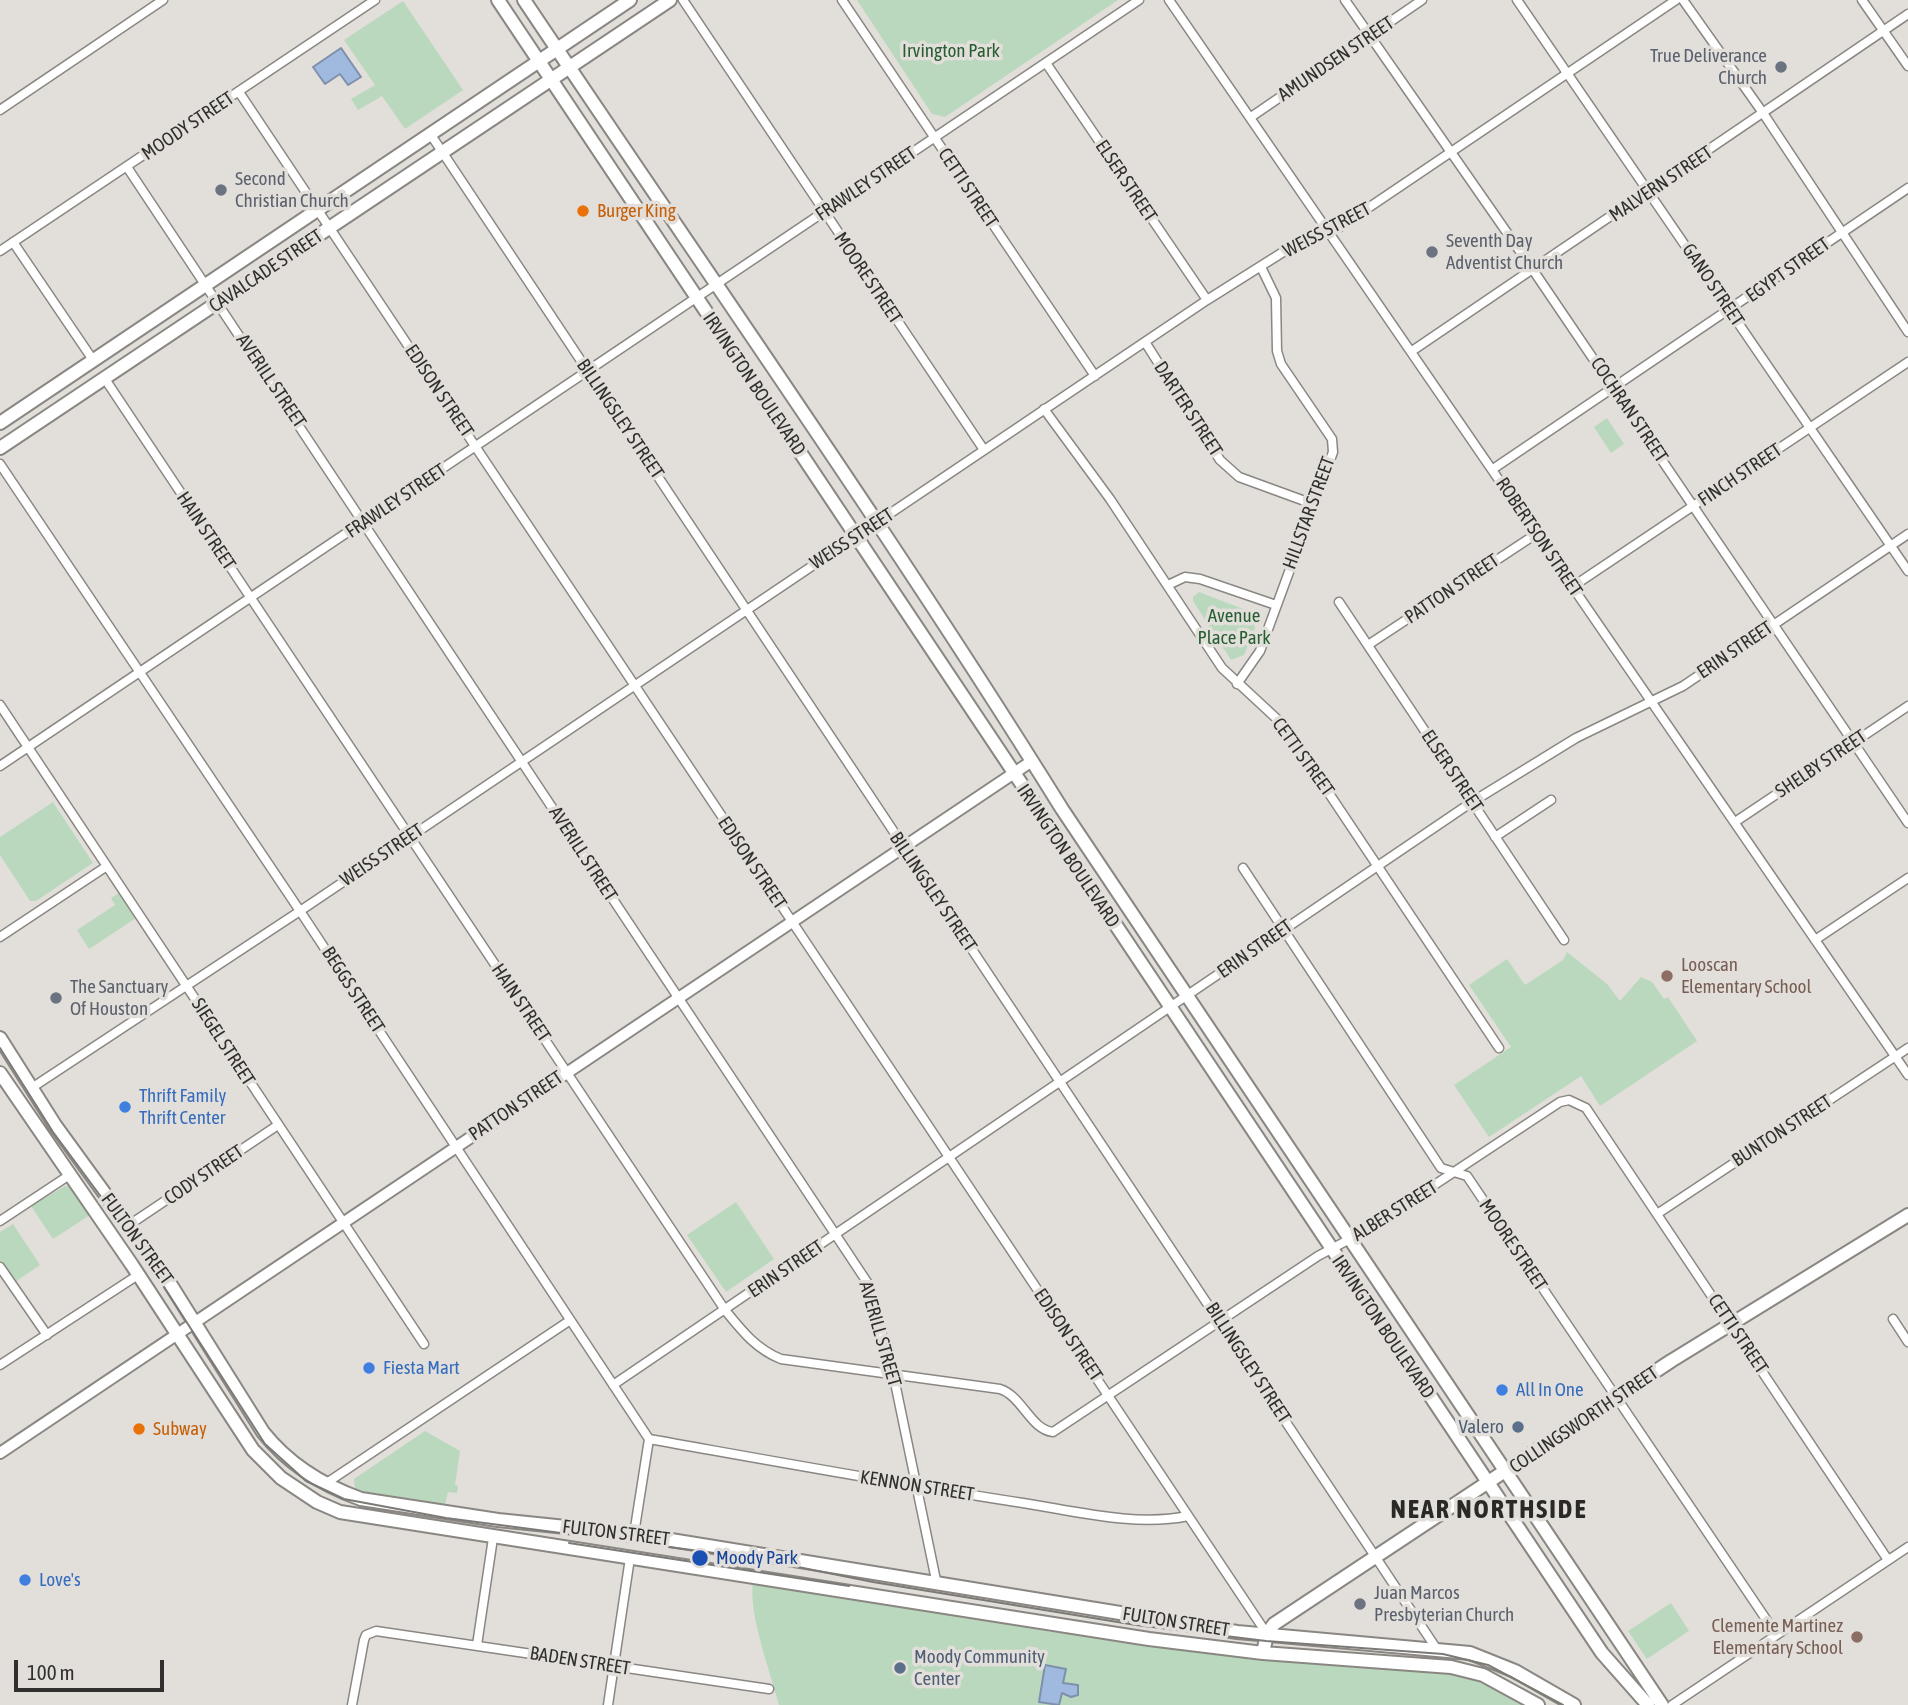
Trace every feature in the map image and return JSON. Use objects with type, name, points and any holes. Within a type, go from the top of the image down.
[{"type":"main road","name":"IRVINGTON BOULEVARD","points":[[498,0],[929,644],[1066,855],[1569,1604],[1602,1653],[1644,1703]]},
{"type":"main road","name":"IRVINGTON BOULEVARD","points":[[524,0],[798,405],[1085,843],[1662,1705]]},
{"type":"main road","name":"CAVALCADE STREET","points":[[0,423],[631,0]]},
{"type":"main road","name":"CAVALCADE STREET","points":[[0,447],[670,0]]},
{"type":"main road","points":[[615,176],[636,163]]},
{"type":"main road","points":[[777,419],[798,405]]},
{"type":"main road","points":[[929,644],[949,632]]},
{"type":"main road","points":[[1066,855],[1085,843]]},
{"type":"main road","name":"FULTON STREET","points":[[0,1038],[55,1125],[129,1225],[194,1321],[263,1432],[279,1451],[325,1485],[361,1499],[498,1520],[634,1534],[937,1585],[1266,1634],[1436,1648],[1491,1660],[1574,1705]]},
{"type":"main road","name":"FULTON STREET","points":[[1,1075],[138,1275],[253,1450],[281,1478],[299,1491],[340,1511],[494,1538],[1149,1639],[1263,1653],[1451,1667],[1483,1675],[1538,1705]]},
{"type":"main road","points":[[1250,1129],[1268,1117]]},
{"type":"main road","name":"COLLINGSWORTH STREET","points":[[1266,1634],[1274,1624],[1617,1397],[1908,1215]]},
{"type":"main road","points":[[1424,1388],[1442,1376]]},
{"type":"main road","points":[[1569,1604],[1588,1594]]},
{"type":"main road","points":[[1263,1653],[1266,1634]]},
{"type":"street","points":[[0,110],[163,0]]},
{"type":"street","name":"MOODY STREET","points":[[0,251],[375,0]]},
{"type":"street","name":"MOORE STREET","points":[[683,0],[984,450]]},
{"type":"street","name":"CETTI STREET","points":[[842,0],[1095,376]]},
{"type":"street","name":"FRAWLEY STREET","points":[[0,766],[1139,0]]},
{"type":"street","name":"ROBERTSON STREET","points":[[1169,0],[1908,1075]]},
{"type":"street","name":"COCHRAN STREET","points":[[1345,0],[1534,270],[1908,823]]},
{"type":"street","name":"AMUNDSEN STREET","points":[[1251,117],[1422,0]]},
{"type":"street","name":"GANO STREET","points":[[1517,0],[1908,571]]},
{"type":"street","name":"WEISS STREET","points":[[33,1087],[300,911],[745,608],[1207,300],[1299,242],[1340,227],[1676,0]]},
{"type":"street","points":[[1683,0],[1843,231],[1908,332]]},
{"type":"street","points":[[1862,0],[1908,66]]},
{"type":"street","name":"MALVERN STREET","points":[[1412,351],[1908,14]]},
{"type":"street","name":"ELSER STREET","points":[[1046,63],[1207,300]]},
{"type":"street","name":"EDISON STREET","points":[[239,92],[1266,1634]]},
{"type":"street","name":"BILLINGSLEY STREET","points":[[430,135],[1436,1648]]},
{"type":"street","name":"AVERILL STREET","points":[[127,167],[872,1293],[919,1488],[937,1585]]},
{"type":"street","name":"EGYPT STREET","points":[[1493,469],[1908,188]]},
{"type":"street","points":[[13,242],[93,360]]},
{"type":"street","name":"HILLSTAR STREET","points":[[1237,684],[1259,651],[1333,452],[1332,439],[1281,364],[1277,351],[1276,298],[1261,267]]},
{"type":"street","name":"DARTER STREET","points":[[1145,342],[1220,460],[1239,477],[1313,505]]},
{"type":"street","name":"FINCH STREET","points":[[1573,587],[1908,362]]},
{"type":"street","name":"HAIN STREET","points":[[105,379],[725,1310],[753,1343],[781,1359],[1007,1391],[1047,1431],[1065,1425]]},
{"type":"street","name":"CETTI STREET","points":[[1044,410],[1110,499],[1222,668],[1277,719],[1290,735],[1499,1048]]},
{"type":"street","name":"BEGGS STREET","points":[[0,464],[141,672],[649,1439]]},
{"type":"street","name":"PATTON STREET","points":[[1368,645],[1536,534]]},
{"type":"street","name":"ERIN STREET","points":[[613,1385],[950,1159],[1472,802],[1576,738],[1683,685],[1908,534]]},
{"type":"street","points":[[1168,585],[1185,577],[1200,579],[1276,605]]},
{"type":"street","name":"ELSER STREET","points":[[1339,602],[1564,940]]},
{"type":"street","name":"SIEGEL STREET","points":[[0,705],[424,1344]]},
{"type":"street","name":"SHELBY STREET","points":[[1735,822],[1908,706]]},
{"type":"street","name":"PATTON STREET","points":[[0,1453],[1032,761]]},
{"type":"street","points":[[1495,837],[1551,800]]},
{"type":"street","points":[[0,937],[107,866]]},
{"type":"street","name":"MOORE STREET","points":[[1243,868],[1441,1168],[1467,1176],[1776,1634]]},
{"type":"street","points":[[1815,940],[1908,878]]},
{"type":"street","name":"BUNTON STREET","points":[[1657,1213],[1908,1048]]},
{"type":"street","name":"ALBER STREET","points":[[1065,1425],[1220,1321],[1560,1102],[1569,1100],[1586,1108]]},
{"type":"street","name":"CETTI STREET","points":[[1586,1108],[1888,1560]]},
{"type":"street","name":"CODY STREET","points":[[129,1225],[278,1125]]},
{"type":"street","points":[[0,1221],[68,1176]]},
{"type":"street","points":[[0,1267],[47,1335]]},
{"type":"street","points":[[0,1365],[138,1275]]},
{"type":"street","points":[[1893,1319],[1908,1342]]},
{"type":"street","points":[[325,1485],[569,1321]]},
{"type":"street","points":[[634,1534],[649,1439]]},
{"type":"street","name":"KENNON STREET","points":[[649,1439],[919,1488],[1119,1516],[1158,1519],[1188,1516]]},
{"type":"street","points":[[477,1645],[494,1538]]},
{"type":"street","points":[[1672,1705],[1908,1547]]},
{"type":"street","points":[[608,1705],[630,1558]]},
{"type":"street","name":"BADEN STREET","points":[[352,1705],[366,1635],[376,1631],[769,1689]]},
{"type":"green space","name":"Irvington Park","points":[[857,0],[1118,0],[945,117],[932,114]]},
{"type":"green space","points":[[403,1],[463,90],[405,129],[382,96],[358,110],[351,99],[375,85],[344,40]]},
{"type":"green space","points":[[1607,418],[1624,444],[1611,453],[1594,427]]},
{"type":"green space","name":"Avenue Place Park","points":[[1199,592],[1251,612],[1255,628],[1244,655],[1231,660],[1193,601],[1193,597]]},
{"type":"green space","points":[[53,802],[93,863],[36,901],[30,901],[0,855],[0,837]]},
{"type":"green space","points":[[119,893],[136,918],[89,949],[77,930],[115,905],[111,898]]},
{"type":"green space","points":[[1567,952],[1607,984],[1620,1001],[1641,977],[1652,982],[1664,999],[1668,997],[1697,1041],[1600,1106],[1581,1076],[1489,1137],[1454,1085],[1511,1047],[1469,985],[1507,959],[1525,985],[1563,960]]},
{"type":"green space","points":[[65,1186],[70,1186],[90,1215],[53,1239],[31,1206]]},
{"type":"green space","points":[[736,1202],[774,1259],[726,1292],[687,1235]]},
{"type":"green space","points":[[13,1224],[40,1265],[15,1282],[0,1260],[0,1232]]},
{"type":"green space","points":[[425,1431],[460,1451],[455,1485],[458,1486],[457,1493],[448,1492],[445,1504],[355,1490],[354,1479]]},
{"type":"green space","name":"Moody Park","points":[[753,1580],[1051,1632],[1466,1674],[1536,1705],[779,1705],[757,1626],[752,1594]]},
{"type":"green space","points":[[1671,1603],[1689,1631],[1647,1659],[1628,1631]]},
{"type":"water","points":[[341,48],[361,77],[348,85],[340,74],[325,84],[313,67]]},
{"type":"water","points":[[1045,1665],[1066,1669],[1063,1683],[1078,1685],[1078,1695],[1071,1697],[1062,1693],[1059,1705],[1039,1702]]},
{"type":"tram line","points":[[0,1048],[53,1132],[139,1248],[265,1444],[306,1481],[344,1499],[446,1518],[753,1558],[873,1582],[1136,1625],[1266,1641],[1443,1654],[1488,1665],[1563,1705]]},
{"type":"tram line","points":[[569,1543],[849,1586]]},
{"type":"place","name":"True Deliverance Church","points":[[1781,67]]},
{"type":"place","name":"Second Christian Church","points":[[221,190]]},
{"type":"place","name":"Burger King","points":[[583,211]]},
{"type":"place","name":"Seventh Day Adventist Church","points":[[1432,252]]},
{"type":"place","name":"Looscan Elementary School","points":[[1667,976]]},
{"type":"place","name":"The Sanctuary Of Houston","points":[[56,998]]},
{"type":"place","name":"Thrift Family Thrift Center","points":[[125,1107]]},
{"type":"place","name":"Fiesta Mart","points":[[369,1368]]},
{"type":"place","name":"All In One","points":[[1502,1390]]},
{"type":"place","name":"Valero","points":[[1518,1427]]},
{"type":"place","name":"Subway","points":[[139,1429]]},
{"type":"place","name":"Moody Park","points":[[700,1558]]},
{"type":"place","name":"Love's","points":[[25,1580]]},
{"type":"place","name":"Juan Marcos Presbyterian Church","points":[[1360,1604]]},
{"type":"place","name":"Clemente Martinez Elementary School","points":[[1857,1637]]},
{"type":"place","name":"Moody Community Center","points":[[900,1668]]},
{"type":"district","name":"NEAR NORTHSIDE","points":[[1489,1510]]}]
